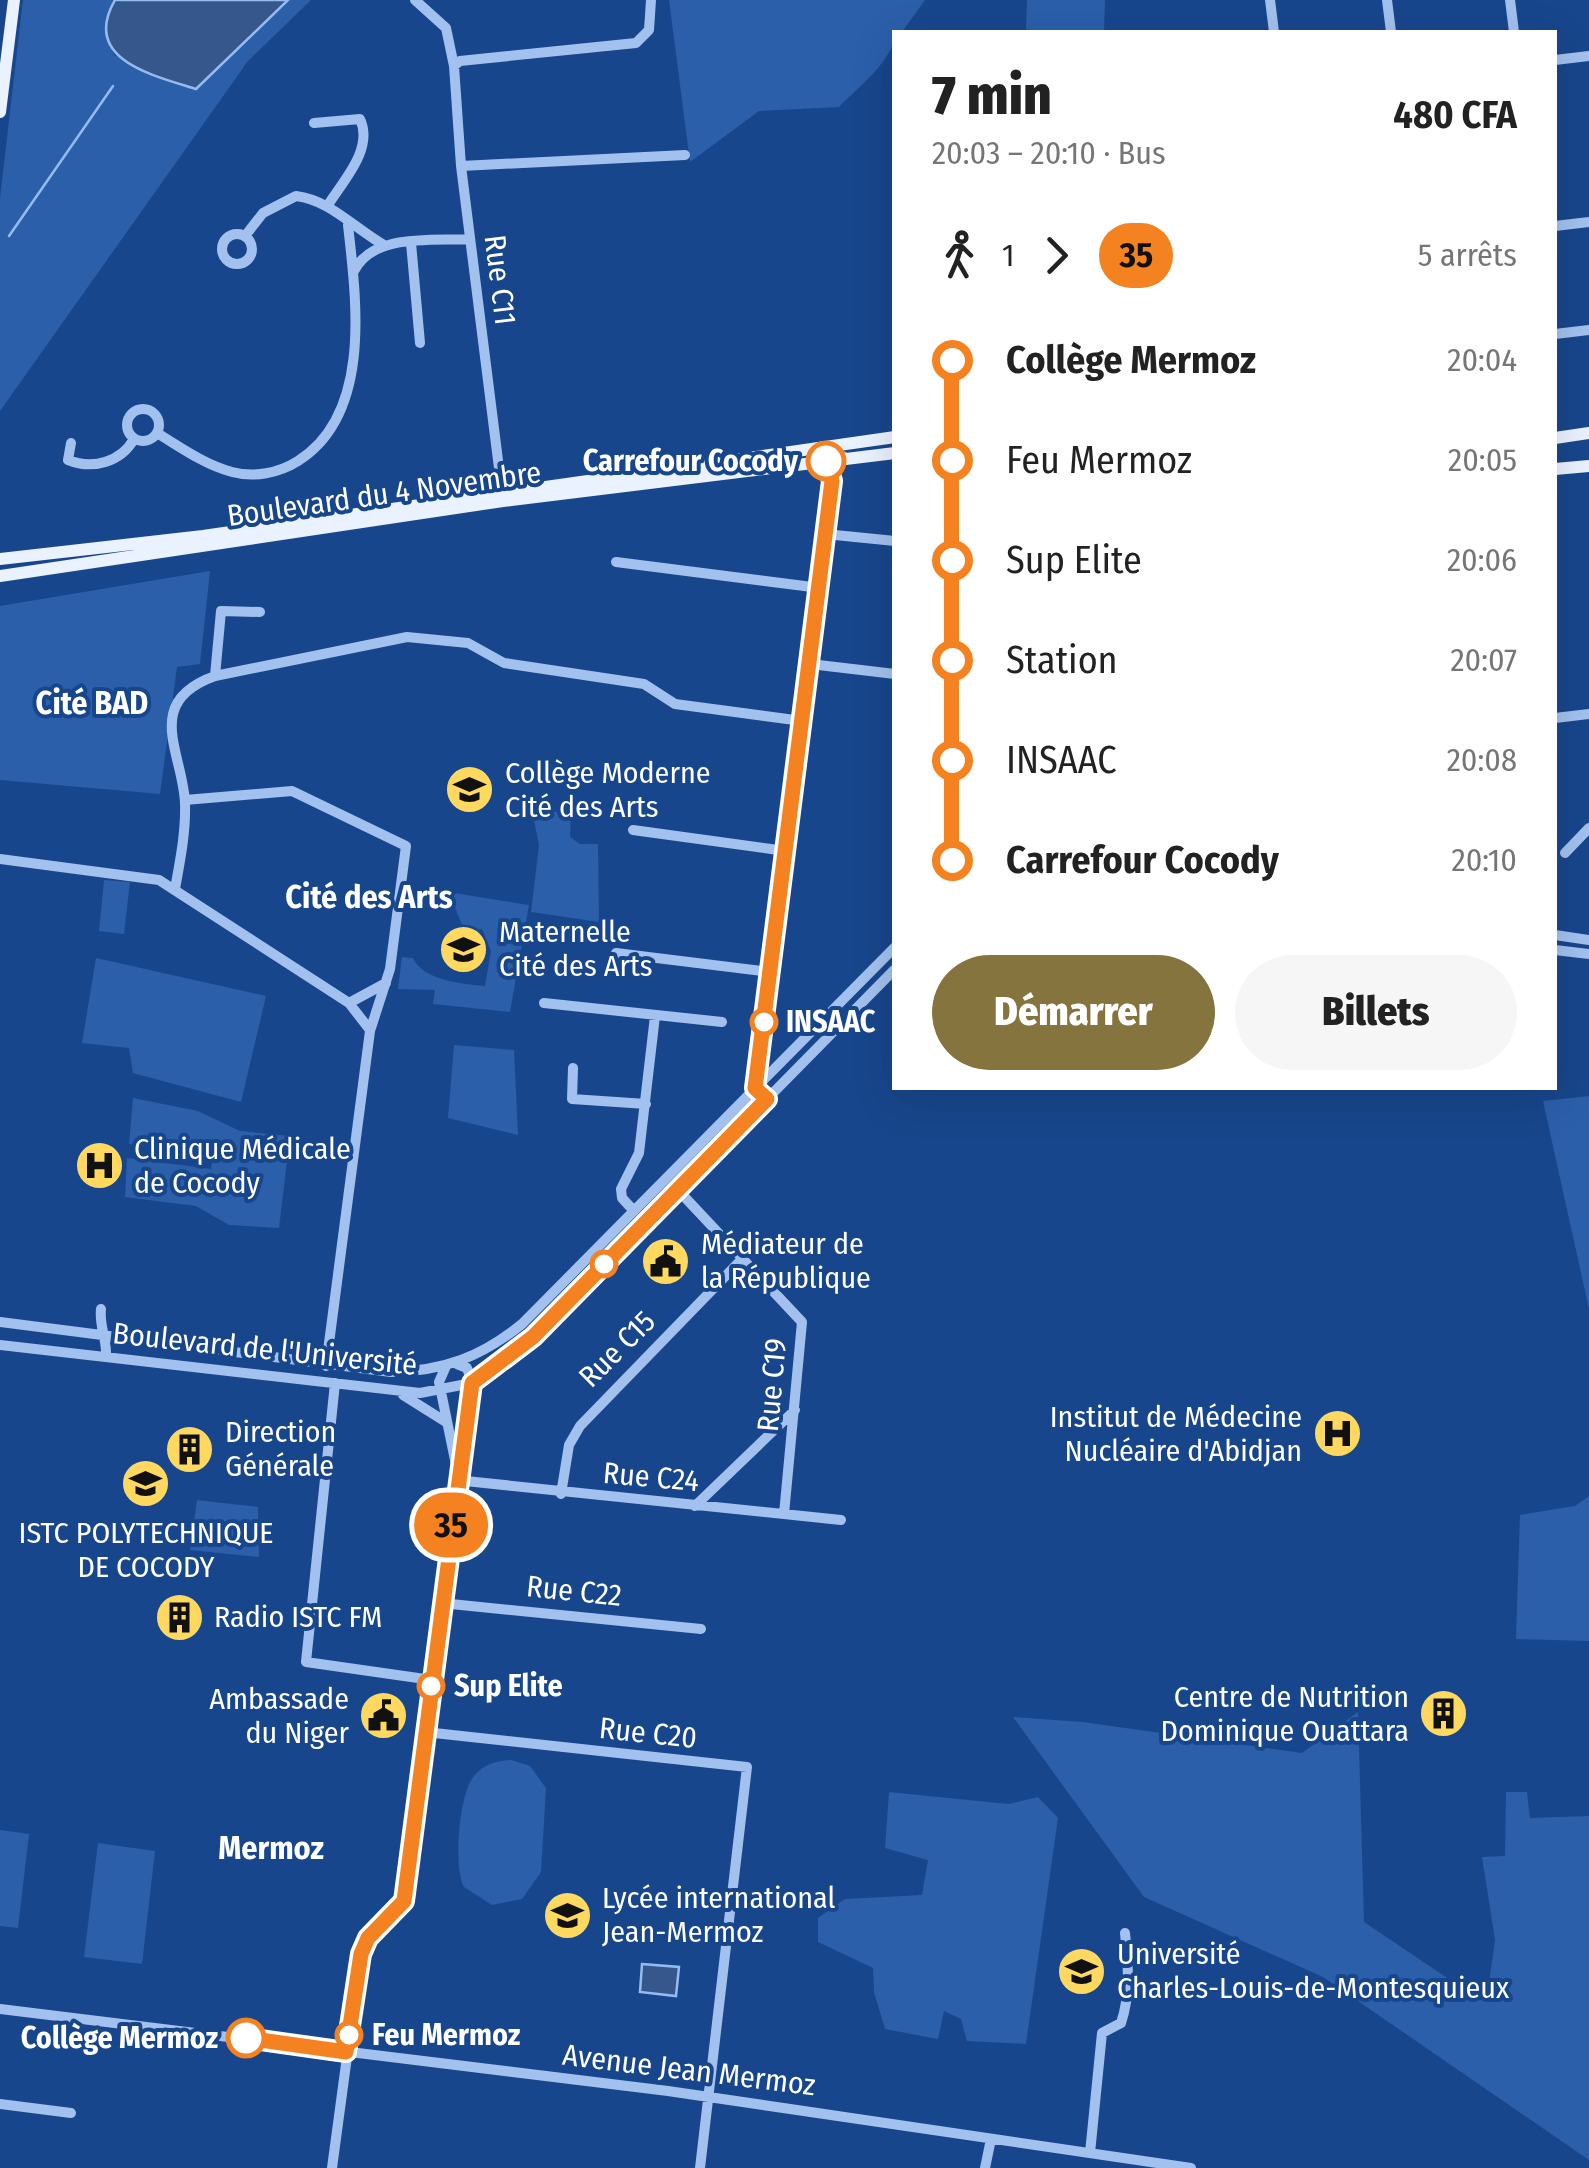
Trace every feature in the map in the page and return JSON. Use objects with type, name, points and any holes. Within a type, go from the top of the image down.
[{"type":"main road","points":[[0,112],[14,0]]},
{"type":"main road","points":[[1557,438],[1589,433]]},
{"type":"main road","name":"Boulevard du 4 Novembre","points":[[0,559],[203,536],[842,450],[892,438]]},
{"type":"main road","name":"Boulevard du 4 Novembre","points":[[842,450],[892,452]]},
{"type":"main road","points":[[1557,469],[1589,466]]},
{"type":"main road","name":"Boulevard du 4 Novembre","points":[[0,576],[503,496]]},
{"type":"street","points":[[454,66],[460,61],[626,47],[644,38],[649,30],[651,0]]},
{"type":"street","points":[[1270,0],[1274,30]]},
{"type":"street","points":[[1387,0],[1391,30]]},
{"type":"street","points":[[1510,0],[1514,30]]},
{"type":"street","name":"Rue C11","points":[[423,3],[446,28],[454,66],[461,166],[503,496]]},
{"type":"street","points":[[1557,60],[1589,56]]},
{"type":"street","points":[[314,123],[360,119],[364,126],[360,155],[328,205]]},
{"type":"street","points":[[461,166],[686,155]]},
{"type":"street","points":[[245,236],[262,212],[285,198],[307,197],[328,205],[348,225],[384,245]]},
{"type":"street","points":[[1557,226],[1589,222]]},
{"type":"street","points":[[157,433],[233,472],[270,472],[307,455],[335,416],[352,366],[353,272],[348,225]]},
{"type":"street","points":[[353,272],[368,251],[384,245],[470,239]]},
{"type":"street","points":[[411,243],[420,343]]},
{"type":"street","points":[[1557,334],[1589,330]]},
{"type":"street","points":[[134,439],[126,423],[138,409],[156,415],[157,433]]},
{"type":"street","points":[[134,439],[147,441],[157,433]]},
{"type":"street","points":[[71,443],[68,460],[85,464],[121,457],[134,439]]},
{"type":"street","points":[[767,1099],[755,1088],[832,481],[842,450]]},
{"type":"street","points":[[824,452],[832,481]]},
{"type":"street","points":[[825,534],[892,541]]},
{"type":"street","points":[[616,562],[820,588]]},
{"type":"street","points":[[215,676],[221,610],[260,612]]},
{"type":"street","points":[[175,889],[185,800],[172,750],[176,708],[192,684],[215,676],[406,637],[468,643],[504,663],[644,684],[675,704],[802,721]]},
{"type":"street","points":[[810,664],[892,674]]},
{"type":"street","points":[[1557,718],[1589,714]]},
{"type":"street","points":[[185,800],[292,791],[406,846],[387,982],[370,1031],[326,1366]]},
{"type":"street","points":[[1565,853],[1589,828]]},
{"type":"street","points":[[633,830],[786,851]]},
{"type":"street","points":[[0,859],[158,880],[349,1003],[370,1031]]},
{"type":"street","points":[[1557,935],[1588,940],[1587,954],[1557,950]]},
{"type":"street","name":"Boulevard de l'Université","points":[[0,1322],[391,1372],[451,1365],[487,1350],[522,1324],[892,950]]},
{"type":"street","points":[[616,953],[770,972]]},
{"type":"street","name":"Boulevard de l'Université","points":[[0,1345],[393,1390],[442,1391],[472,1383],[533,1337],[892,972]]},
{"type":"street","points":[[349,1003],[387,982]]},
{"type":"street","points":[[544,1003],[722,1022]]},
{"type":"street","points":[[634,1211],[622,1198],[621,1189],[639,1154],[654,1016]]},
{"type":"street","points":[[572,1068],[572,1099],[646,1104]]},
{"type":"street","name":"Rue C19","points":[[678,1190],[802,1322],[784,1514]]},
{"type":"street","name":"Rue C15","points":[[560,1494],[569,1445],[580,1426],[743,1258]]},
{"type":"street","points":[[90,1354],[99,1335],[101,1309]]},
{"type":"street","points":[[99,1335],[106,1356]]},
{"type":"street","points":[[332,2168],[361,1954],[368,1938],[404,1901],[408,1885],[457,1475],[472,1383],[468,1368],[451,1365],[439,1379],[457,1475]]},
{"type":"street","points":[[335,1383],[306,1662],[432,1680]]},
{"type":"street","points":[[393,1390],[446,1422]]},
{"type":"street","points":[[695,1506],[796,1410]]},
{"type":"street","name":"Rue C24","points":[[457,1475],[560,1494],[841,1520]]},
{"type":"street","name":"Rue C22","points":[[441,1602],[701,1629]]},
{"type":"street","name":"Rue C20","points":[[425,1732],[746,1767],[709,2097]]},
{"type":"street","points":[[1090,2153],[1102,2033],[1121,2022],[1124,2014],[1128,1974],[1125,1933]]},
{"type":"street","name":"Avenue Jean Mermoz","points":[[0,2009],[709,2097],[1191,2168]]},
{"type":"street","points":[[700,2168],[709,2097]]},
{"type":"street","points":[[0,2104],[72,2113]]},
{"type":"street","points":[[986,2168],[991,2138]]},
{"type":"shaded area","points":[[23,0],[115,0],[106,28],[115,56],[226,58],[288,0],[311,0],[248,61],[0,411],[0,198]]},
{"type":"shaded area","points":[[115,0],[288,0],[196,89],[142,70],[114,50],[107,37],[107,20]]},
{"type":"shaded area","points":[[669,0],[925,0],[903,30],[892,30],[889,53],[839,107],[759,111],[690,162]]},
{"type":"shaded area","points":[[1027,0],[1105,0],[1104,30],[1026,30]]},
{"type":"shaded area","name":"Cité BAD","points":[[210,571],[200,664],[177,667],[160,794],[0,780],[0,606]]},
{"type":"shaded area","points":[[532,810],[571,813],[570,837],[580,844],[598,844],[599,922],[531,912],[539,845]]},
{"type":"shaded area","points":[[104,880],[130,882],[124,934],[99,931]]},
{"type":"shaded area","points":[[423,888],[529,905],[510,1012],[433,1004],[435,990],[398,989],[402,957],[413,958],[425,971],[444,980],[485,986],[491,951],[482,929],[465,933],[453,902],[422,895]]},
{"type":"shaded area","points":[[96,958],[266,996],[241,1102],[133,1073],[129,1048],[82,1043]]},
{"type":"shaded area","points":[[454,1045],[514,1050],[518,1135],[448,1118]]},
{"type":"shaded area","points":[[1589,1096],[1589,1309],[1543,1101]]},
{"type":"shaded area","points":[[133,1098],[198,1111],[240,1131],[290,1136],[279,1228],[229,1225],[196,1206],[125,1197],[127,1158],[211,1169],[213,1155],[129,1144]]},
{"type":"shaded area","points":[[1589,1496],[1589,1641],[1516,1639],[1520,1515],[1575,1506]]},
{"type":"shaded area","points":[[197,1500],[258,1507],[259,1557],[190,1550]]},
{"type":"shaded area","points":[[1358,1712],[1364,1922],[1480,2000],[1487,1997],[1495,1940],[1482,1857],[1505,1856],[1506,1792],[1527,1792],[1530,1818],[1589,1816],[1589,2160],[1323,1977],[1144,1897],[1013,1717],[1083,1722],[1302,1753]]},
{"type":"shaded area","points":[[511,1760],[530,1766],[546,1788],[541,1872],[522,1899],[492,1905],[464,1887],[458,1848],[461,1814],[474,1776],[491,1764]]},
{"type":"shaded area","points":[[889,1792],[1008,1804],[1038,1797],[1058,1818],[1026,2044],[967,2041],[961,2019],[944,2011],[938,2039],[885,2029],[874,1992],[873,1968],[818,1942],[818,1918],[845,1899],[922,1895],[928,1860],[885,1848]]},
{"type":"shaded area","points":[[0,1830],[29,1834],[18,1928],[0,1926]]},
{"type":"shaded area","points":[[98,1843],[155,1851],[142,1964],[84,1957]]},
{"type":"shaded area","points":[[642,1964],[679,1967],[676,1996],[640,1992]]},
{"type":"waterway","points":[[9,236],[113,86]]},
{"type":"bus line","name":"35","points":[[246,2038],[346,2052],[361,1954],[368,1938],[404,1901],[472,1383],[533,1337],[767,1099],[755,1088],[820,588],[832,481],[826,461]]},
{"type":"place","name":"Carrefour Cocody","points":[[826,461]]},
{"type":"place","name":"Collège Moderne Cité des Arts","points":[[470,790]]},
{"type":"place","name":"Maternelle Cité des Arts","points":[[464,949]]},
{"type":"place","name":"INSAAC","points":[[764,1022]]},
{"type":"place","name":"Clinique Médicale de Cocody","points":[[99,1166]]},
{"type":"place","name":"Médiateur de la République","points":[[666,1261]]},
{"type":"place","name":"Institut de Médecine Nucléaire d'Abidjan","points":[[1337,1434]]},
{"type":"place","name":"Direction Générale","points":[[190,1449]]},
{"type":"place","name":"ISTC POLYTECHNIQUE DE COCODY","points":[[146,1484]]},
{"type":"place","name":"Radio ISTC FM","points":[[179,1617]]},
{"type":"place","name":"Sup Elite","points":[[431,1686]]},
{"type":"place","name":"Centre de Nutrition Dominique Ouattara","points":[[1444,1714]]},
{"type":"place","name":"Ambassade du Niger","points":[[384,1716]]},
{"type":"place","name":"Lycée international Jean-Mermoz","points":[[567,1915]]},
{"type":"place","name":"Université Charles-Louis-de-Montesquieux","points":[[1082,1971]]},
{"type":"place","name":"Feu Mermoz","points":[[349,2035]]},
{"type":"place","name":"Collège Mermoz","points":[[246,2038]]},
{"type":"district","name":"Cité BAD","points":[[92,703]]},
{"type":"district","name":"Cité des Arts","points":[[369,897]]},
{"type":"district","name":"Mermoz","points":[[271,1848]]}]
